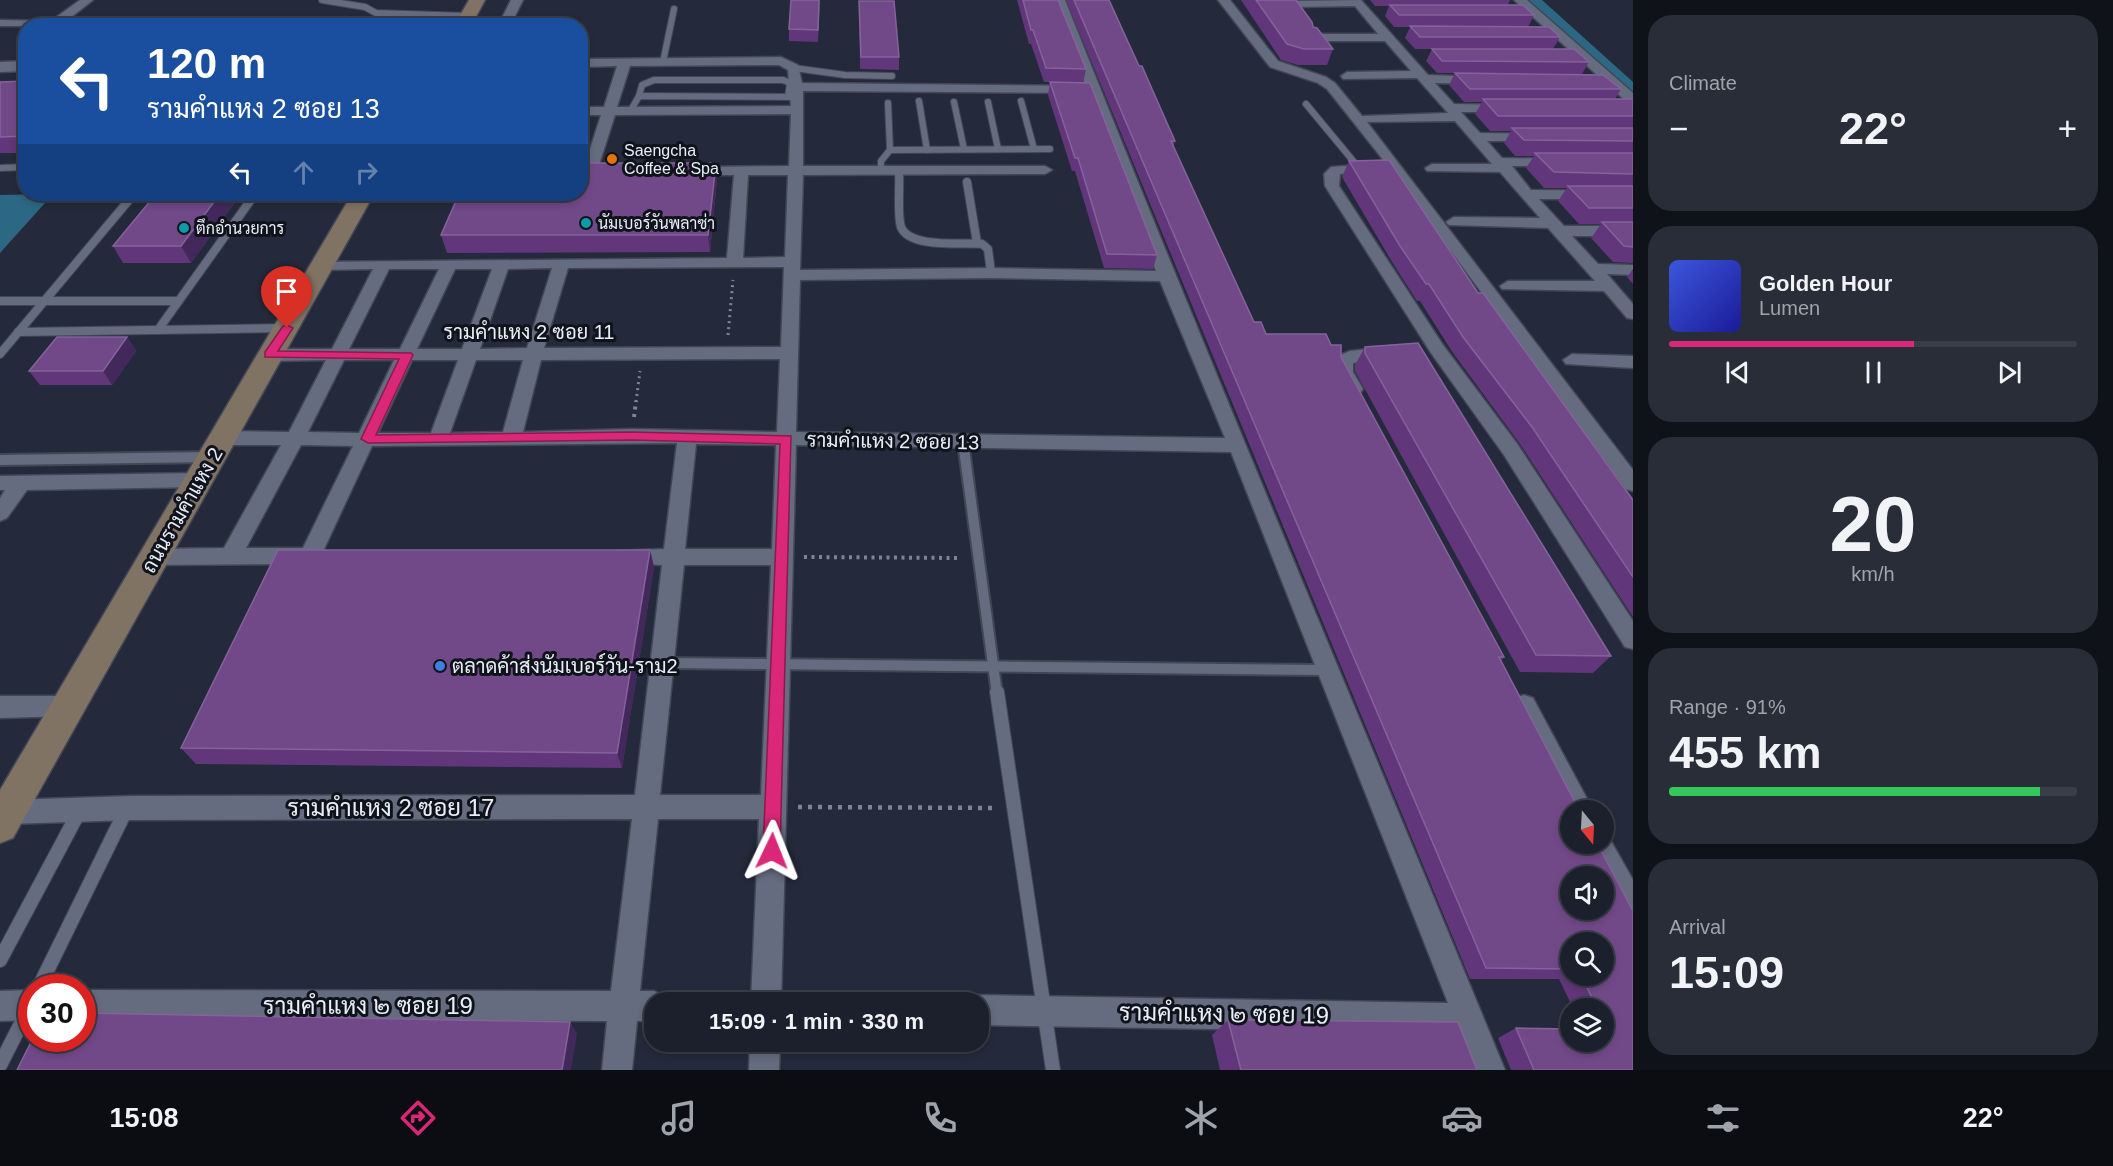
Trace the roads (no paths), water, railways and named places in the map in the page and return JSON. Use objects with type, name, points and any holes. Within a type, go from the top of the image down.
[{"type":"main road","points":[[466,18],[477,0]]},
{"type":"main road","name":"ถนนรามคำแหง 2","points":[[4,818],[359,201]]},
{"type":"street","points":[[63,18],[87,0]]},
{"type":"street","points":[[508,18],[517,0]]},
{"type":"street","points":[[1059,0],[1166,276],[1238,445],[1490,1070]]},
{"type":"street","points":[[1224,0],[1274,64],[1328,83],[1397,168],[1633,484]]},
{"type":"street","points":[[1520,0],[1611,81],[1629,105]]},
{"type":"street","points":[[1294,4],[1359,5],[1387,11]]},
{"type":"street","points":[[1359,5],[1633,314]]},
{"type":"street","points":[[1511,12],[1533,12]]},
{"type":"street","points":[[0,23],[18,24]]},
{"type":"street","points":[[1313,38],[1406,32]]},
{"type":"street","points":[[1534,33],[1558,33]]},
{"type":"street","points":[[1403,54],[1427,55]]},
{"type":"street","points":[[1558,55],[1582,55]]},
{"type":"street","points":[[588,63],[781,61],[795,92],[796,172],[766,992]]},
{"type":"street","points":[[591,171],[625,62]]},
{"type":"street","points":[[0,67],[18,66]]},
{"type":"street","points":[[1347,76],[1494,80]]},
{"type":"street","points":[[1588,81],[1611,81]]},
{"type":"street","points":[[588,111],[631,110],[795,92],[1094,89]]},
{"type":"street","points":[[1366,118],[1518,108]]},
{"type":"street","points":[[1475,137],[1554,137]]},
{"type":"street","points":[[1431,168],[1567,162]]},
{"type":"street","points":[[1397,168],[1336,170],[1331,174],[1332,186],[1437,349],[1511,450],[1633,640]]},
{"type":"street","points":[[671,171],[1045,170]]},
{"type":"street","points":[[735,263],[741,171]]},
{"type":"street","points":[[1528,194],[1633,195]]},
{"type":"street","points":[[1454,222],[1633,231]]},
{"type":"street","points":[[511,439],[532,356],[562,263]]},
{"type":"street","points":[[321,265],[735,263],[792,269],[1166,276]]},
{"type":"street","points":[[231,556],[338,356],[384,264]]},
{"type":"street","points":[[310,556],[368,439],[449,264]]},
{"type":"street","points":[[438,440],[502,264]]},
{"type":"street","points":[[1593,270],[1633,270]]},
{"type":"street","points":[[1508,286],[1608,286]]},
{"type":"street","points":[[1361,403],[1344,372],[1344,360],[1350,357],[1437,349]]},
{"type":"street","name":"รามคำแหง 2 ซอย 11","points":[[270,355],[532,356],[789,353]]},
{"type":"street","points":[[1572,360],[1633,362]]},
{"type":"street","name":"รามคำแหง 2 ซอย 13","points":[[0,483],[212,458],[295,438],[438,440],[632,436],[1238,445]]},
{"type":"street","points":[[617,1070],[687,437]]},
{"type":"street","points":[[0,513],[22,482]]},
{"type":"street","points":[[154,557],[334,556]]},
{"type":"street","points":[[603,557],[782,557]]},
{"type":"street","points":[[1513,685],[1575,800]]},
{"type":"street","points":[[0,707],[68,706]]},
{"type":"street","name":"รามคำแหง 2 ซอย 17","points":[[4,818],[127,808],[773,807]]},
{"type":"street","points":[[1604,854],[1633,908]]},
{"type":"street","points":[[0,1006],[18,1003]]},
{"type":"street","name":"รามคำแหง ๒ ซอย 19","points":[[96,1005],[644,1006]]},
{"type":"street","name":"รามคำแหง ๒ ซอย 19","points":[[989,1010],[1470,1018]]},
{"type":"street","points":[[764,1070],[765,1052]]},
{"type":"lane","points":[[322,0],[365,7],[376,13],[431,18]]},
{"type":"lane","points":[[663,62],[674,9]]},
{"type":"lane","points":[[639,96],[795,92],[844,75],[892,76]]},
{"type":"lane","points":[[631,110],[642,85],[654,80],[783,80],[790,83],[795,92]]},
{"type":"lane","points":[[919,101],[927,150]]},
{"type":"lane","points":[[1021,101],[1034,149]]},
{"type":"lane","points":[[954,102],[964,149]]},
{"type":"lane","points":[[988,102],[998,149]]},
{"type":"lane","points":[[881,171],[881,161],[890,150],[888,103]]},
{"type":"lane","points":[[1306,104],[1359,168]]},
{"type":"lane","points":[[890,150],[1050,149]]},
{"type":"lane","points":[[0,168],[18,167]]},
{"type":"lane","points":[[898,171],[901,227],[905,234],[920,241],[977,243],[988,249],[991,273]]},
{"type":"lane","points":[[967,182],[977,243]]},
{"type":"lane","points":[[0,354],[128,201]]},
{"type":"lane","points":[[158,330],[250,201]]},
{"type":"lane","points":[[0,302],[178,301]]},
{"type":"lane","points":[[18,332],[287,328]]},
{"type":"lane","points":[[963,442],[977,558],[995,667],[1012,808],[1053,1070]]},
{"type":"lane","points":[[0,460],[212,458]]},
{"type":"lane","points":[[661,663],[1329,670]]},
{"type":"lane","points":[[46,974],[127,808]]},
{"type":"lane","points":[[0,960],[81,810]]},
{"type":"lane","points":[[0,1065],[18,1030]]},
{"type":"water","points":[[0,195],[18,195],[18,201],[47,201],[0,253]]},
{"type":"waterway","points":[[1534,0],[1633,90]]},
{"type":"place","name":"Saengcha Coffee & Spa","points":[[612,159]]},
{"type":"place","name":"นัมเบอร์วันพลาซ่า","points":[[586,223]]},
{"type":"place","name":"ตึกอำนวยการ","points":[[184,228]]},
{"type":"place","name":"ตลาดค้าส่งนัมเบอร์วัน-ราม2","points":[[440,666]]}]
